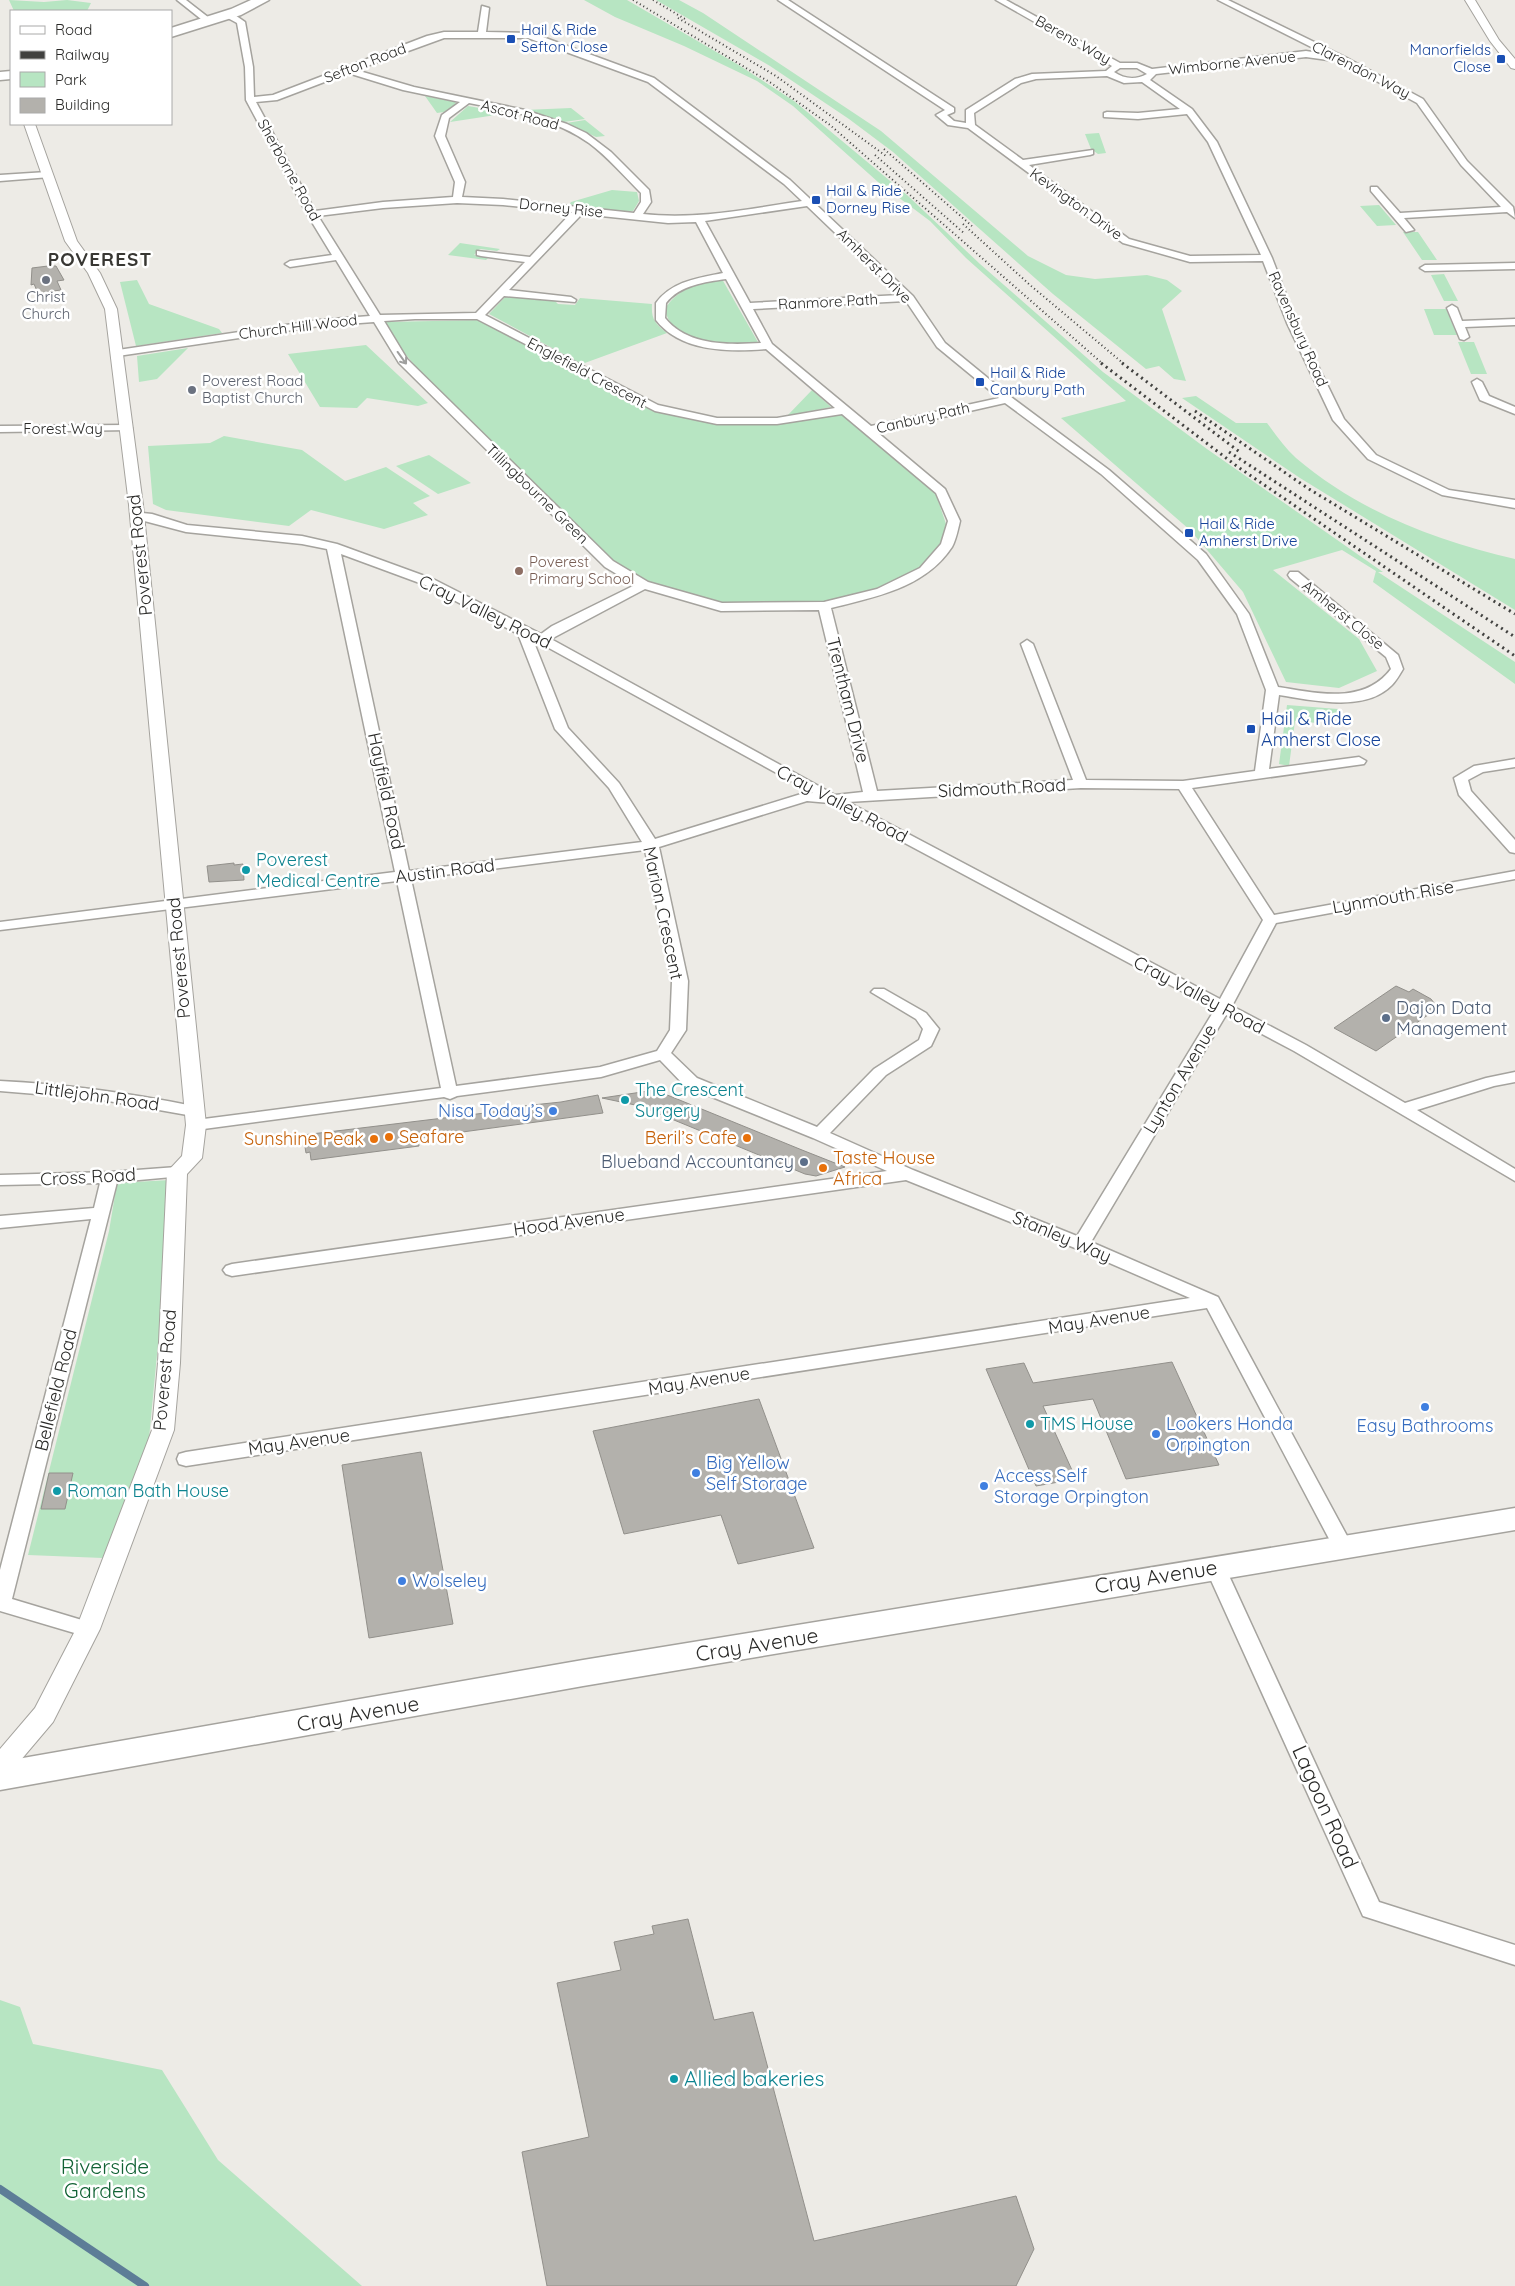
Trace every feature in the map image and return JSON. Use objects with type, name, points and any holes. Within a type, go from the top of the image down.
[{"type":"main road","points":[[172,33],[229,15],[262,0]]},
{"type":"main road","name":"Cray Avenue","points":[[0,1776],[583,1673],[1515,1519]]},
{"type":"street","points":[[181,0],[209,21]]},
{"type":"street","points":[[782,0],[951,110],[969,112],[977,110],[1018,81],[1035,76],[1109,73],[1122,79],[1147,75]]},
{"type":"street","name":"Berens Way","points":[[1000,0],[1119,66]]},
{"type":"street","name":"Clarendon Way","points":[[1222,0],[1342,59],[1420,101],[1464,163],[1512,212]]},
{"type":"street","points":[[1470,0],[1495,41],[1515,66]]},
{"type":"street","points":[[482,35],[485,8]]},
{"type":"street","name":"Sherborne Road","points":[[229,15],[241,22],[249,67],[250,100],[312,214],[376,318]]},
{"type":"street","name":"Sefton Road","points":[[250,100],[274,98],[430,38],[444,35],[482,35]]},
{"type":"street","name":"Amherst Drive","points":[[482,35],[529,35],[651,80],[787,182],[910,298],[940,345],[1105,472],[1202,558],[1243,614],[1273,690]]},
{"type":"street","points":[[1306,54],[1310,43]]},
{"type":"street","name":"Wimborne Avenue","points":[[1147,75],[1306,54],[1342,59]]},
{"type":"street","points":[[1109,73],[1111,69],[1119,66]]},
{"type":"street","name":"Ravensbury Road","points":[[1119,66],[1138,66],[1189,111],[1212,142],[1267,258],[1292,323],[1338,420],[1372,457],[1446,493],[1515,504]]},
{"type":"street","name":"Ascot Road","points":[[348,70],[411,90],[520,112],[557,124],[585,136],[601,148],[646,192],[646,202],[636,217]]},
{"type":"street","points":[[457,200],[460,182],[440,136],[446,117],[467,102]]},
{"type":"street","name":"Kevington Drive","points":[[951,110],[941,115],[951,123],[971,126],[1126,241],[1190,259],[1267,258]]},
{"type":"street","points":[[1108,115],[1138,116],[1189,111]]},
{"type":"street","points":[[969,112],[971,126]]},
{"type":"street","name":"Poverest Road","points":[[0,1766],[44,1715],[88,1629],[163,1430],[169,1363],[177,1172],[192,1158],[194,1118],[137,515],[111,309],[94,272],[71,241],[29,125]]},
{"type":"street","points":[[1021,163],[1090,152]]},
{"type":"street","points":[[0,178],[47,175]]},
{"type":"street","points":[[1374,189],[1410,230]]},
{"type":"street","name":"Dorney Rise","points":[[312,214],[383,204],[457,200],[503,202],[636,217],[698,219],[810,203]]},
{"type":"street","points":[[479,316],[580,210]]},
{"type":"street","points":[[1397,216],[1512,212]]},
{"type":"street","name":"Tillingbourne Green","points":[[376,318],[403,361],[437,396],[609,564],[644,585],[721,607],[824,606],[881,592],[924,571],[947,545],[954,521],[941,491],[768,346],[698,219]]},
{"type":"street","points":[[481,253],[531,260]]},
{"type":"street","points":[[290,264],[339,257]]},
{"type":"street","points":[[1425,268],[1515,266]]},
{"type":"street","points":[[730,275],[684,286],[669,295],[660,304],[660,318],[673,332],[703,343],[739,348],[768,346]]},
{"type":"street","points":[[500,292],[571,300]]},
{"type":"street","name":"Ranmore Path","points":[[746,306],[910,298]]},
{"type":"street","points":[[1452,308],[1464,337]]},
{"type":"street","name":"Church Hill Wood","points":[[118,353],[319,323],[376,318],[479,316]]},
{"type":"street","name":"Englefield Crescent","points":[[479,316],[655,408],[727,421],[777,421],[844,410]]},
{"type":"street","points":[[1459,324],[1515,322]]},
{"type":"street","points":[[1477,382],[1484,398],[1515,411]]},
{"type":"street","name":"Canbury Path","points":[[869,430],[1008,399]]},
{"type":"street","name":"Forest Way","points":[[0,419],[125,423]]},
{"type":"street","name":"Forest Way","points":[[0,429],[125,423]]},
{"type":"street","name":"Cray Valley Road","points":[[137,515],[186,528],[302,540],[333,547],[429,582],[523,632],[542,639],[833,799],[1300,1048],[1515,1176]]},
{"type":"street","name":"Hayfield Road","points":[[333,547],[450,1094]]},
{"type":"street","name":"Amherst Close","points":[[1273,690],[1335,698],[1354,697],[1373,692],[1393,678],[1397,669],[1392,655],[1294,575]]},
{"type":"street","points":[[542,639],[556,629],[644,585]]},
{"type":"street","name":"Trentham Drive","points":[[824,606],[872,795]]},
{"type":"street","name":"Marion Crescent","points":[[523,632],[562,729],[614,786],[651,845],[680,981],[678,1030],[663,1054]]},
{"type":"street","points":[[1027,644],[1081,784]]},
{"type":"street","points":[[1260,775],[1273,690]]},
{"type":"street","name":"Sidmouth Road","points":[[651,845],[806,797],[833,799],[872,795],[1081,784],[1183,785],[1359,761]]},
{"type":"street","points":[[1515,763],[1479,769],[1461,778],[1464,792],[1515,850]]},
{"type":"street","points":[[1183,785],[1270,920]]},
{"type":"street","name":"Austin Road","points":[[0,926],[651,845]]},
{"type":"street","name":"Lynmouth Rise","points":[[1270,920],[1515,874]]},
{"type":"street","name":"Lynton Avenue","points":[[1081,1244],[1223,1008],[1270,920]]},
{"type":"street","points":[[818,1134],[880,1072],[926,1042],[931,1029],[921,1016],[879,992]]},
{"type":"street","points":[[194,1118],[450,1094],[602,1072],[663,1054]]},
{"type":"street","name":"Stanley Way","points":[[663,1054],[691,1082],[818,1134],[907,1174],[1081,1244],[1212,1301]]},
{"type":"street","points":[[1404,1109],[1492,1081],[1515,1077]]},
{"type":"street","name":"Littlejohn Road","points":[[0,1086],[47,1087],[94,1093],[194,1118]]},
{"type":"street","name":"Cross Road","points":[[0,1180],[110,1177],[177,1172]]},
{"type":"street","name":"Hood Avenue","points":[[232,1270],[907,1174]]},
{"type":"street","name":"Bellefield Road","points":[[1,1603],[110,1177]]},
{"type":"street","points":[[0,1222],[58,1214],[101,1213]]},
{"type":"street","points":[[1212,1301],[1343,1547]]},
{"type":"street","name":"May Avenue","points":[[186,1459],[1212,1301]]},
{"type":"street","name":"Lagoon Road","points":[[1215,1568],[1371,1909],[1515,1955]]},
{"type":"street","points":[[1,1603],[88,1629]]},
{"type":"green space","points":[[9,0],[44,2],[67,0],[91,3],[88,10],[14,10]]},
{"type":"green space","points":[[584,0],[627,0],[737,64],[794,101],[907,195],[980,264],[1103,372],[1207,449],[1383,572],[1378,572],[1515,662],[1515,684],[1373,582],[1376,571],[1342,550],[1273,570],[1359,639],[1377,671],[1339,688],[1286,682],[1243,592],[1190,530],[1061,418],[1126,401],[966,258],[930,221],[878,182],[793,106],[757,81],[684,46],[615,17]]},
{"type":"green space","points":[[656,0],[679,0],[703,13],[881,131],[1028,256],[1066,275],[1095,279],[1147,275],[1167,280],[1182,291],[1162,309],[1186,381],[1174,379],[1159,366],[1146,369],[1053,294],[893,152],[849,119],[770,66]]},
{"type":"green space","points":[[425,96],[455,102],[456,104],[444,112],[437,113]]},
{"type":"green space","points":[[468,106],[509,113],[450,122]]},
{"type":"green space","points":[[571,108],[585,119],[564,122],[524,110]]},
{"type":"green space","points":[[585,120],[605,136],[596,137],[566,123]]},
{"type":"green space","points":[[1099,133],[1106,153],[1098,154],[1091,149],[1085,134]]},
{"type":"green space","points":[[612,190],[637,192],[639,201],[633,211],[625,212],[569,205],[571,202]]},
{"type":"green space","points":[[1379,205],[1396,225],[1377,226],[1360,206]]},
{"type":"green space","points":[[1403,232],[1418,232],[1437,260],[1422,260]]},
{"type":"green space","points":[[460,243],[500,249],[497,251],[480,249],[474,255],[489,257],[486,260],[448,255]]},
{"type":"green space","points":[[1444,274],[1458,301],[1444,301],[1431,275]]},
{"type":"green space","points":[[722,279],[759,344],[719,343],[704,340],[678,330],[669,321],[665,309],[676,296],[705,282]]},
{"type":"green space","points":[[137,280],[149,304],[219,329],[222,333],[136,346],[120,282]]},
{"type":"green space","points":[[507,295],[553,299],[558,304],[575,305],[580,298],[652,304],[652,314],[655,321],[667,333],[582,364],[489,314]]},
{"type":"green space","points":[[1424,309],[1446,309],[1457,335],[1434,335]]},
{"type":"green space","points":[[482,320],[656,412],[713,423],[779,424],[845,414],[935,491],[947,527],[941,546],[918,569],[878,589],[813,604],[723,604],[665,589],[620,567],[433,387],[401,349],[384,322]]},
{"type":"green space","points":[[1458,342],[1474,342],[1487,374],[1471,374]]},
{"type":"green space","points":[[366,345],[428,403],[418,406],[367,398],[357,408],[320,407],[288,354]]},
{"type":"green space","points":[[188,348],[157,379],[139,382],[137,356]]},
{"type":"green space","points":[[812,390],[831,407],[787,416]]},
{"type":"green space","points":[[1196,396],[1236,423],[1267,423],[1284,446],[1296,458],[1345,494],[1372,509],[1427,533],[1485,552],[1515,559],[1515,610],[1300,478],[1182,398]]},
{"type":"green space","points":[[224,436],[302,450],[345,481],[386,467],[430,496],[413,503],[428,515],[384,529],[311,510],[289,526],[166,510],[153,504],[148,446],[210,443]]},
{"type":"green space","points":[[429,455],[471,483],[438,494],[396,466]]},
{"type":"green space","points":[[1287,705],[1338,709],[1341,715],[1318,719],[1317,723],[1295,721],[1289,766],[1279,764]]},
{"type":"green space","points":[[170,1180],[162,1302],[148,1449],[103,1558],[28,1555],[109,1231],[117,1183]]},
{"type":"green space","name":"Riverside Gardens","points":[[0,2000],[20,2007],[33,2044],[162,2070],[218,2160],[362,2286],[0,2286]]},
{"type":"building","name":"Christ Church","points":[[56,266],[64,280],[57,281],[61,290],[38,293],[34,284],[31,285],[32,268]]},
{"type":"building","points":[[234,863],[234,865],[243,864],[244,880],[209,882],[207,866]]},
{"type":"building","name":"Dajon Data Management","points":[[1396,986],[1409,992],[1413,989],[1431,999],[1438,1008],[1376,1051],[1334,1028]]},
{"type":"building","points":[[655,1090],[845,1167],[816,1176],[805,1174],[640,1106],[602,1098]]},
{"type":"building","points":[[598,1095],[603,1113],[418,1138],[419,1146],[311,1160],[310,1152],[306,1153],[303,1135],[485,1113],[485,1110],[561,1102]]},
{"type":"building","name":"Lookers Honda Orpington","points":[[1172,1362],[1219,1465],[1126,1479],[1093,1399],[1043,1406],[1076,1479],[1036,1486],[986,1369],[1024,1363],[1033,1383]]},
{"type":"building","name":"Big Yellow Self Storage","points":[[759,1399],[814,1548],[738,1564],[721,1515],[624,1534],[593,1431]]},
{"type":"building","name":"Wolseley","points":[[421,1452],[453,1624],[369,1638],[342,1465]]},
{"type":"building","name":"Roman Bath House","points":[[49,1473],[73,1473],[65,1509],[41,1509]]},
{"type":"building","name":"Allied bakeries","points":[[688,1919],[714,2020],[753,2012],[814,2241],[1016,2196],[1034,2249],[1016,2286],[547,2286],[522,2152],[589,2137],[557,1983],[621,1970],[614,1942],[654,1934],[652,1926]]},
{"type":"waterway","points":[[0,2189],[145,2286]]},
{"type":"railway","points":[[633,0],[771,83],[830,125],[1103,364]]},
{"type":"railway","points":[[653,0],[685,19]]},
{"type":"railway","points":[[678,18],[776,76],[886,156]]},
{"type":"railway","points":[[884,149],[972,226]]},
{"type":"railway","points":[[875,155],[965,234]]},
{"type":"railway","points":[[963,224],[1030,285],[1124,364]]},
{"type":"railway","points":[[1101,363],[1238,467],[1515,656]]},
{"type":"railway","points":[[1122,363],[1241,453]]},
{"type":"railway","points":[[1195,411],[1309,489],[1515,614]]},
{"type":"railway","points":[[1229,452],[1515,637]]},
{"type":"place","name":"Hail & Ride Sefton Close","points":[[511,39]]},
{"type":"place","name":"Manorfields Close","points":[[1501,59]]},
{"type":"place","name":"Hail & Ride Dorney Rise","points":[[816,200]]},
{"type":"place","name":"Christ Church","points":[[46,280]]},
{"type":"place","name":"Hail & Ride Canbury Path","points":[[980,382]]},
{"type":"place","name":"Poverest Road Baptist Church","points":[[192,390]]},
{"type":"place","name":"Hail & Ride Amherst Drive","points":[[1189,533]]},
{"type":"place","name":"Poverest Primary School","points":[[519,571]]},
{"type":"place","name":"Hail & Ride Amherst Close","points":[[1251,729]]},
{"type":"place","name":"Poverest Medical Centre","points":[[246,870]]},
{"type":"place","name":"Dajon Data Management","points":[[1386,1018]]},
{"type":"place","name":"The Crescent Surgery","points":[[625,1100]]},
{"type":"place","name":"Nisa Today’s","points":[[553,1111]]},
{"type":"place","name":"Seafare","points":[[389,1137]]},
{"type":"place","name":"Beril’s Cafe","points":[[747,1138]]},
{"type":"place","name":"Sunshine Peak","points":[[374,1139]]},
{"type":"place","name":"Blueband Accountancy","points":[[804,1162]]},
{"type":"place","name":"Taste House Africa","points":[[823,1168]]},
{"type":"place","name":"Easy Bathrooms","points":[[1425,1407]]},
{"type":"place","name":"TMS House","points":[[1030,1424]]},
{"type":"place","name":"Lookers Honda Orpington","points":[[1156,1434]]},
{"type":"place","name":"Big Yellow Self Storage","points":[[696,1473]]},
{"type":"place","name":"Access Self Storage Orpington","points":[[984,1486]]},
{"type":"place","name":"Roman Bath House","points":[[57,1491]]},
{"type":"place","name":"Wolseley","points":[[402,1581]]},
{"type":"place","name":"Allied bakeries","points":[[674,2079]]},
{"type":"district","name":"POVEREST","points":[[100,259]]}]
